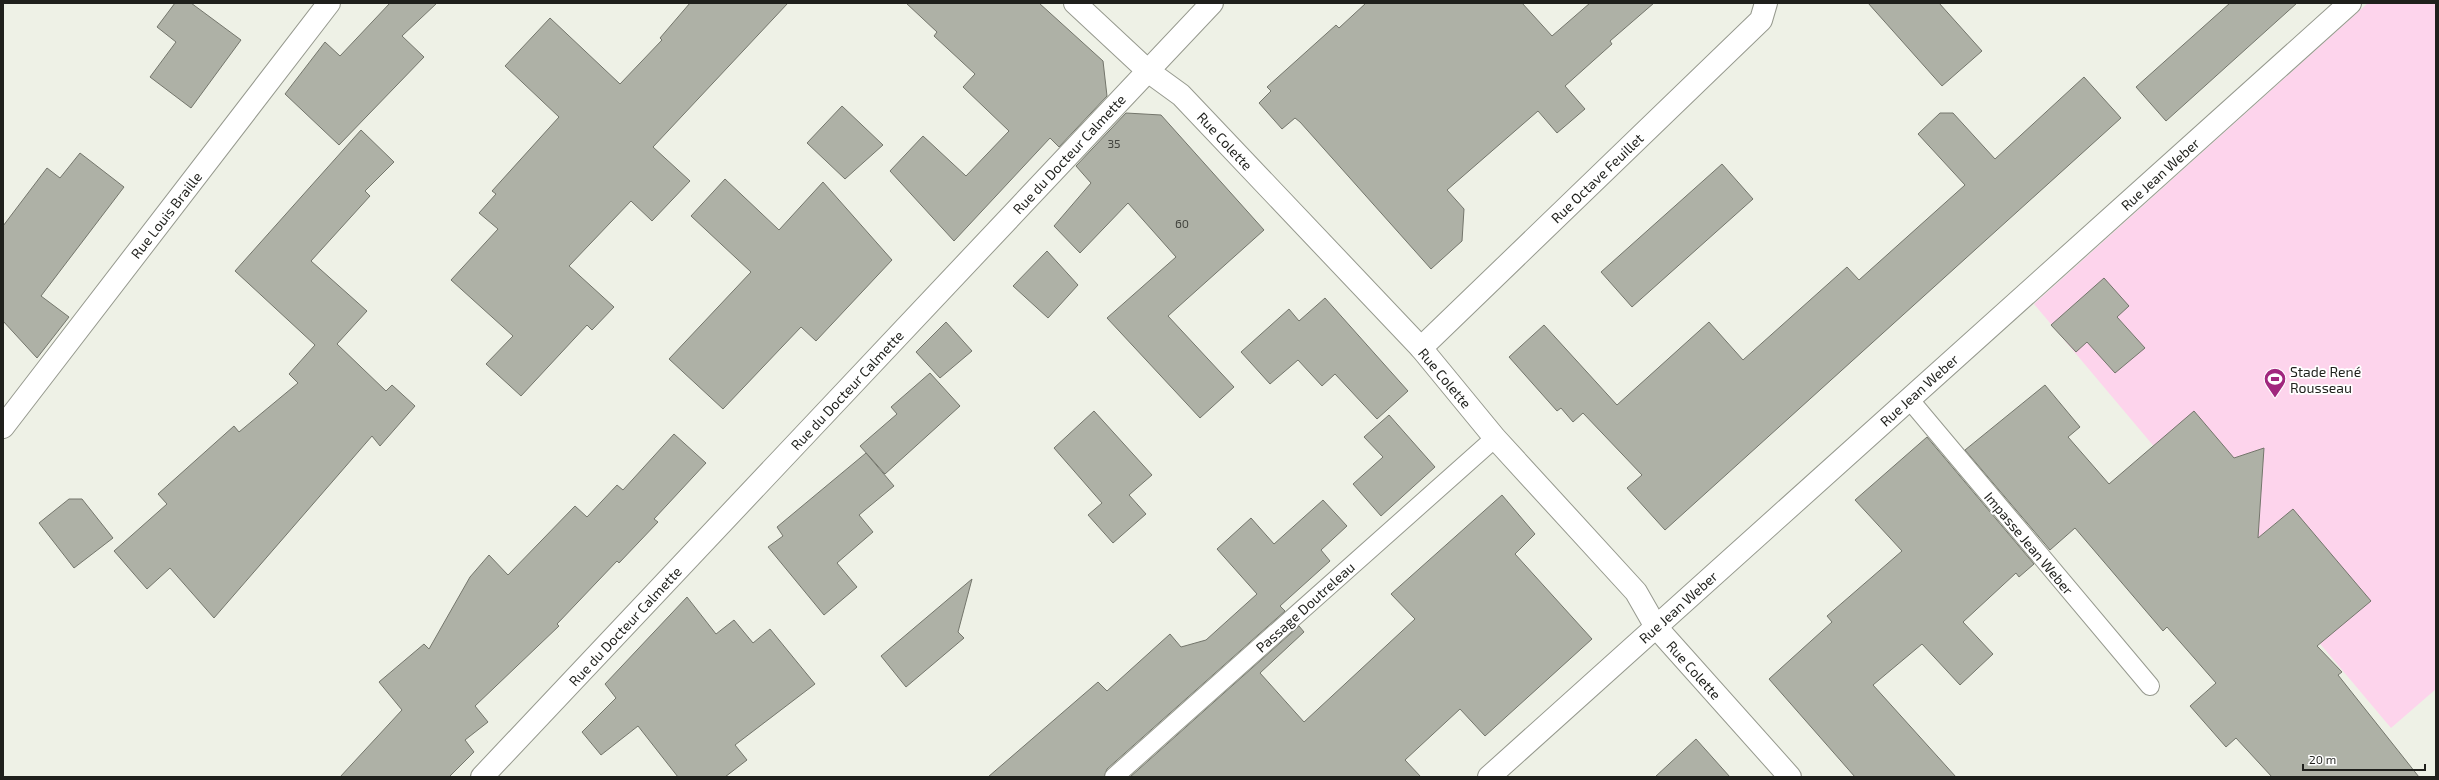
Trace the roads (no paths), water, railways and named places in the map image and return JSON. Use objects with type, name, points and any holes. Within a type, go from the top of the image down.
[{"type":"street","name":"Rue Louis Braille","points":[[3,427],[329,3]]},
{"type":"street","name":"Rue Colette","points":[[1075,3],[1148,72],[1182,95],[1421,348],[1495,438],[1636,592],[1656,627],[1790,777]]},
{"type":"street","name":"Rue du Docteur Calmette","points":[[482,777],[1212,3]]},
{"type":"street","name":"Rue Octave Feuillet","points":[[1421,348],[1761,20],[1766,3]]},
{"type":"street","name":"Rue Jean Weber","points":[[1489,777],[2350,3]]},
{"type":"lane","name":"Impasse Jean Weber","points":[[1909,399],[2150,686]]},
{"type":"lane","name":"Passage Doutreleau","points":[[1114,777],[1495,438]]},
{"type":"place","name":"Stade René Rousseau","points":[[2275,398]]}]
